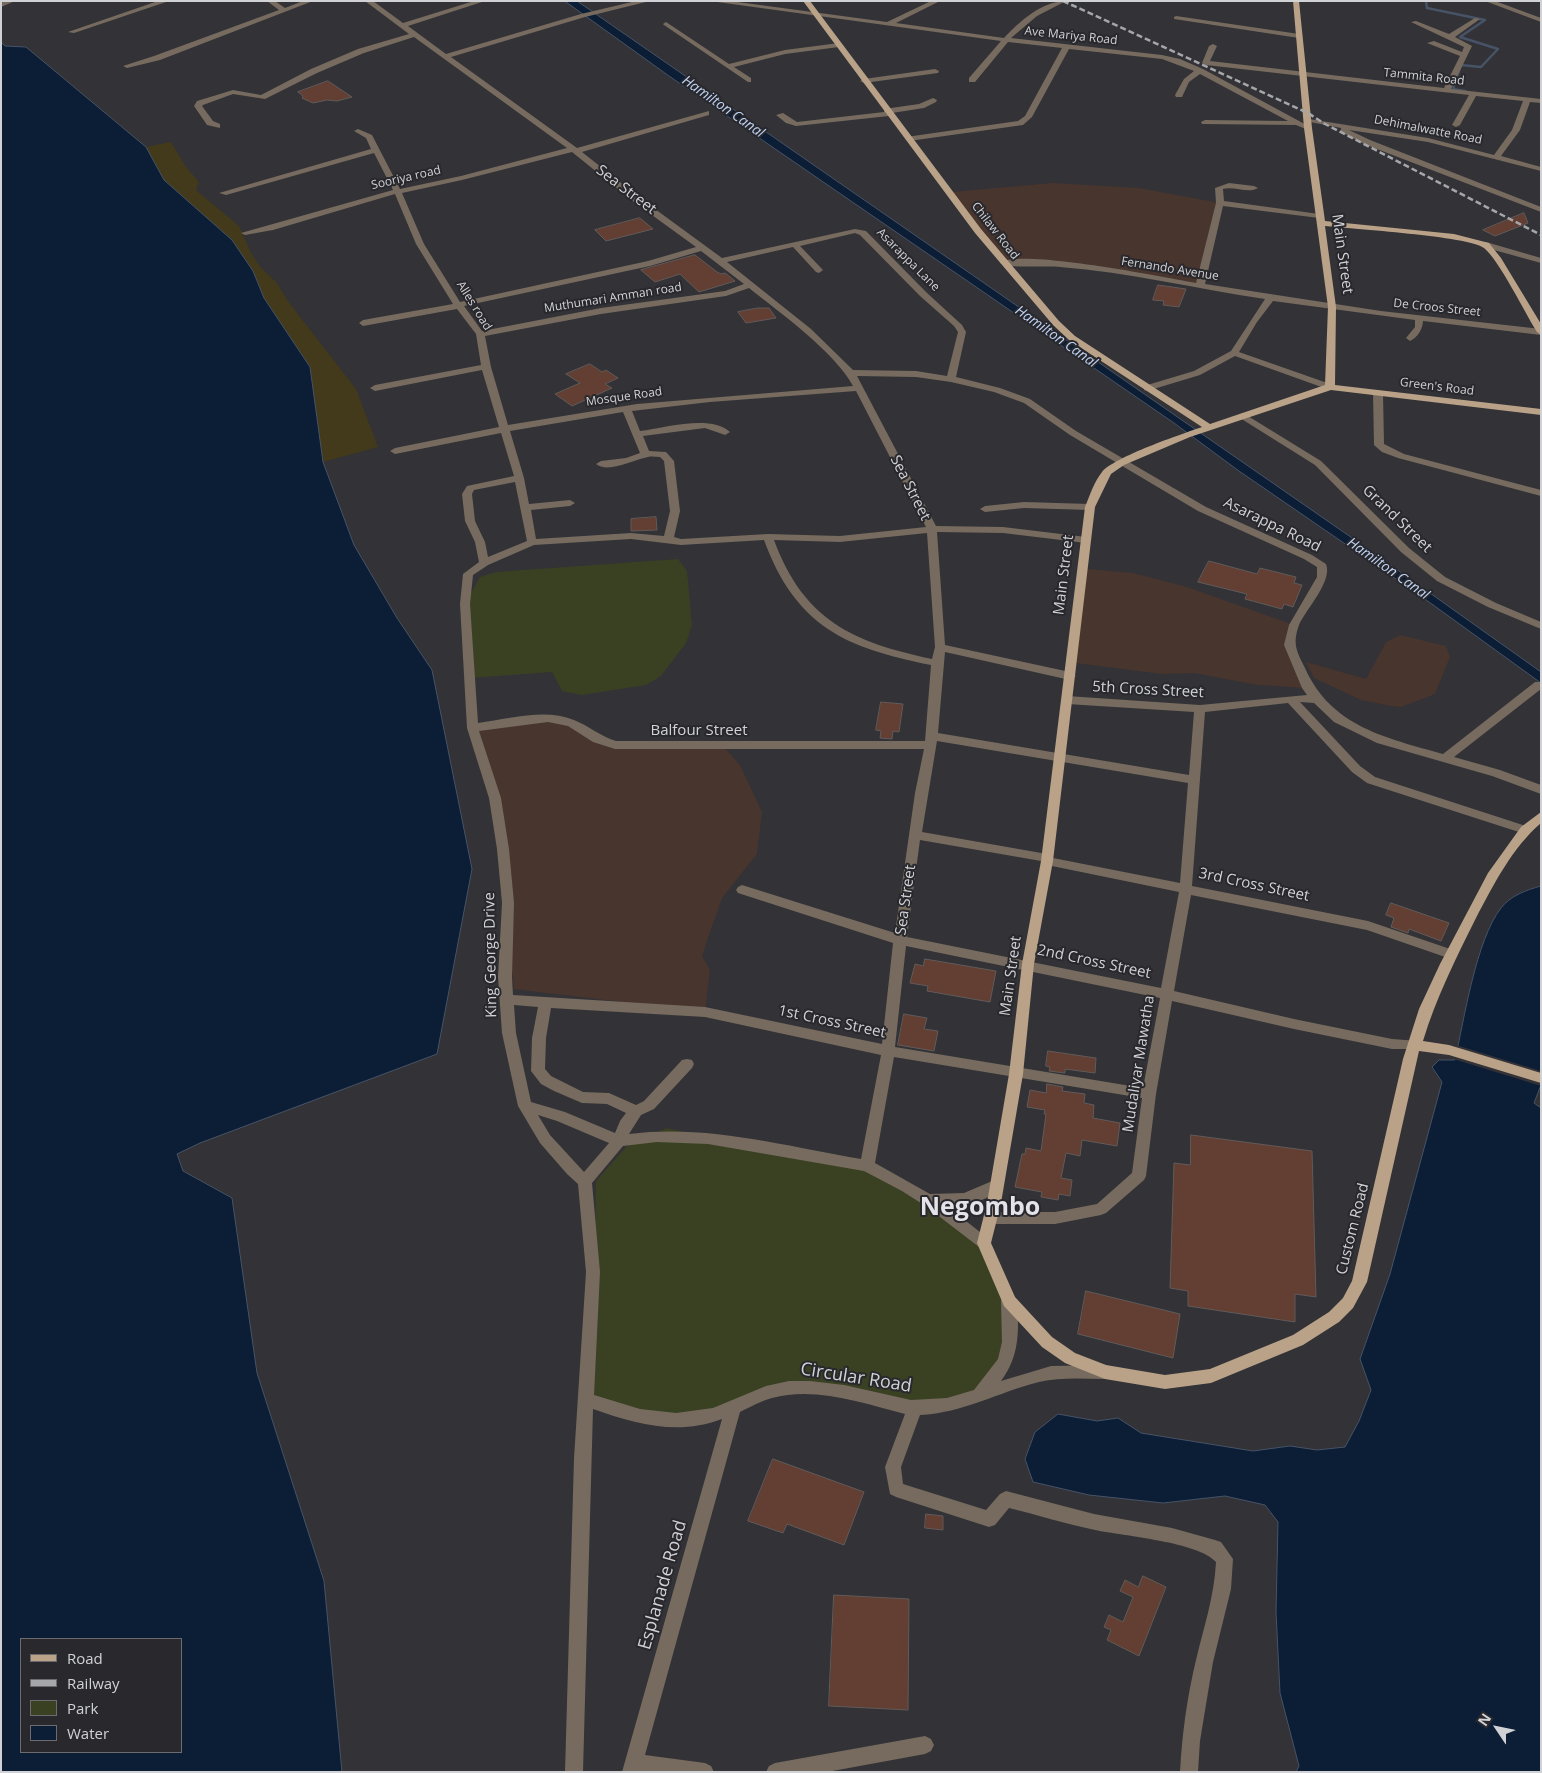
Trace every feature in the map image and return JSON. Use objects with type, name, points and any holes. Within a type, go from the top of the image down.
[{"type":"main road","name":"Chilaw Road","points":[[806,1],[864,81],[1004,263],[1056,324],[1072,338],[1210,428]]},
{"type":"main road","name":"Main Street","points":[[984,1243],[991,1218],[1016,1074],[1028,964],[1047,860],[1090,507],[1098,487],[1107,472],[1121,463],[1188,435],[1330,387],[1332,307],[1320,219],[1296,1]]},
{"type":"main road","points":[[1320,219],[1454,237],[1486,245],[1497,258],[1541,332]]},
{"type":"main road","name":"Green's Road","points":[[1330,387],[1541,412]]},
{"type":"main road","name":"Custom Road","points":[[1009,1301],[1047,1342],[1070,1358],[1105,1372],[1166,1382],[1211,1376],[1298,1340],[1334,1317],[1348,1304],[1359,1282],[1414,1045],[1426,1009],[1451,954],[1492,876],[1524,830],[1541,816]]},
{"type":"main road","points":[[1414,1045],[1448,1050],[1541,1078]]},
{"type":"main road","points":[[984,1243],[1009,1301]]},
{"type":"street","points":[[1,5],[12,1]]},
{"type":"street","points":[[72,32],[166,1]]},
{"type":"street","points":[[270,1],[284,10]]},
{"type":"street","points":[[126,66],[157,58],[310,1]]},
{"type":"street","name":"Sea Street","points":[[368,1],[575,150],[808,331],[851,373],[932,529],[940,647],[937,662],[931,741],[921,793],[900,940],[888,1051],[867,1166]]},
{"type":"street","points":[[402,26],[482,1]]},
{"type":"street","points":[[444,57],[583,15],[647,1]]},
{"type":"street","name":"Ave Mariya Road","points":[[713,1],[1006,40],[1162,57],[1200,71],[1298,123],[1309,125]]},
{"type":"street","points":[[888,24],[937,1]]},
{"type":"street","points":[[1488,1],[1541,20]]},
{"type":"street","points":[[972,80],[1017,27],[1060,2]]},
{"type":"street","points":[[1176,18],[1299,36]]},
{"type":"street","points":[[1450,37],[1477,20]]},
{"type":"street","points":[[1414,22],[1468,46],[1446,90]]},
{"type":"street","points":[[666,24],[748,80]]},
{"type":"street","points":[[217,126],[210,123],[198,106],[200,103],[233,92],[262,98],[314,71],[361,51],[413,35]]},
{"type":"street","points":[[1431,43],[1463,55]]},
{"type":"street","points":[[729,66],[785,52],[839,45]]},
{"type":"street","name":"Tammita Road","points":[[1213,46],[1206,63],[1541,101]]},
{"type":"street","points":[[909,139],[1020,123],[1028,117],[1066,47]]},
{"type":"street","points":[[864,81],[935,71]]},
{"type":"street","points":[[1179,95],[1183,83],[1190,76],[1200,71]]},
{"type":"street","points":[[1456,124],[1471,103],[1474,93]]},
{"type":"street","points":[[780,115],[796,124],[888,112],[921,106],[933,100]]},
{"type":"street","points":[[1497,156],[1516,130],[1527,100]]},
{"type":"street","name":"Sooriya road","points":[[245,233],[270,228],[381,194],[462,178],[575,150],[706,114]]},
{"type":"street","points":[[1204,122],[1298,123]]},
{"type":"street","name":"Dehimalwatte Road","points":[[1309,125],[1333,125],[1428,140],[1497,156],[1541,169]]},
{"type":"street","points":[[1333,125],[1367,142],[1541,210]]},
{"type":"street","points":[[1005,126],[1015,134]]},
{"type":"street","name":"Alles road","points":[[358,131],[369,137],[398,192],[420,244],[458,305],[480,334],[486,367],[519,478],[532,542]]},
{"type":"street","points":[[223,193],[376,150]]},
{"type":"street","points":[[1200,286],[1220,204],[1219,188],[1223,186],[1254,188]]},
{"type":"street","points":[[1220,204],[1320,219]]},
{"type":"street","name":"Asarappa Lane","points":[[720,261],[855,231],[863,233],[923,294],[958,325],[962,332],[951,379]]},
{"type":"street","points":[[794,244],[819,270]]},
{"type":"street","points":[[1486,245],[1541,261]]},
{"type":"street","points":[[363,323],[452,308],[458,305],[650,263],[702,248]]},
{"type":"street","name":"Fernando Avenue","points":[[1004,263],[1053,262],[1332,307]]},
{"type":"street","name":"Muthumari Amman road","points":[[480,334],[601,312],[726,293],[749,286]]},
{"type":"street","points":[[1147,388],[1197,373],[1234,353],[1252,321],[1270,298]]},
{"type":"street","name":"De Croos Street","points":[[1332,307],[1419,319],[1541,332]]},
{"type":"street","points":[[1410,338],[1419,327],[1419,319]]},
{"type":"street","points":[[1234,353],[1330,387]]},
{"type":"street","points":[[375,388],[486,367]]},
{"type":"street","name":"Asarappa Road","points":[[851,373],[907,374],[951,379],[997,390],[1027,400],[1073,433],[1121,463],[1202,509],[1308,557],[1322,566],[1322,577],[1294,625],[1289,645],[1308,688],[1317,699],[1338,719],[1381,740],[1496,773],[1541,790]]},
{"type":"street","name":"Mosque Road","points":[[395,451],[563,418],[627,409],[695,401],[858,388]]},
{"type":"street","points":[[1378,392],[1379,445],[1385,450],[1401,456],[1541,493]]},
{"type":"street","points":[[627,409],[645,454]]},
{"type":"street","name":"Grand Street","points":[[1243,416],[1318,463],[1405,550],[1441,579],[1492,605],[1541,626]]},
{"type":"street","points":[[637,434],[705,425],[713,426],[725,432]]},
{"type":"street","points":[[601,464],[628,461],[645,454],[663,454],[669,461],[675,510],[668,539]]},
{"type":"street","points":[[519,478],[471,488],[467,494],[470,521],[480,542],[484,563],[532,542],[631,536],[681,542],[768,537],[840,539],[932,529],[1002,530],[1086,540]]},
{"type":"street","points":[[525,508],[570,503]]},
{"type":"street","points":[[985,509],[1020,504],[1090,507]]},
{"type":"street","points":[[768,537],[781,572],[797,595],[830,627],[866,646],[937,662]]},
{"type":"street","name":"King George Drive","points":[[484,563],[468,574],[465,604],[473,728],[475,739],[496,798],[504,849],[508,903],[507,1000],[509,1033],[525,1106],[545,1139],[572,1170],[585,1181]]},
{"type":"street","points":[[940,647],[1070,676]]},
{"type":"street","points":[[1445,758],[1539,685]]},
{"type":"street","points":[[1292,699],[1356,769],[1371,780],[1524,830]]},
{"type":"street","name":"5th Cross Street","points":[[1067,700],[1200,709],[1292,699],[1317,699]]},
{"type":"street","name":"Mudaliyar Mawatha","points":[[991,1218],[1055,1218],[1102,1209],[1139,1176],[1149,1094],[1186,888],[1200,709]]},
{"type":"street","name":"Balfour Street","points":[[473,728],[548,718],[571,722],[597,739],[615,745],[931,741],[1059,757],[1194,780]]},
{"type":"street","name":"3rd Cross Street","points":[[916,835],[1368,926],[1451,954]]},
{"type":"street","name":"2nd Cross Street","points":[[742,890],[900,940],[1028,964],[1294,1024],[1392,1044],[1414,1045]]},
{"type":"street","name":"1st Cross Street","points":[[507,1000],[705,1012],[888,1051],[1016,1074],[1149,1094]]},
{"type":"street","points":[[546,1003],[539,1038],[538,1071],[546,1080],[582,1097],[609,1099],[636,1111]]},
{"type":"street","points":[[574,1772],[582,1458],[593,1272],[585,1181],[618,1141],[625,1125],[636,1111],[649,1105],[687,1064]]},
{"type":"street","points":[[525,1106],[560,1116],[618,1141],[657,1136],[708,1138],[867,1166],[927,1200],[984,1243]]},
{"type":"street","points":[[927,1200],[954,1202],[975,1197],[997,1186]]},
{"type":"street","points":[[978,1397],[999,1375],[1008,1353],[1012,1327],[1009,1301]]},
{"type":"street","name":"Circular Road","points":[[586,1399],[634,1416],[659,1420],[704,1419],[733,1408],[762,1393],[791,1388],[875,1398],[915,1408],[939,1406],[978,1397],[1034,1377],[1052,1373],[1105,1372]]},
{"type":"street","name":"Esplanade Road","points":[[633,1767],[733,1408]]},
{"type":"street","points":[[915,1408],[893,1468],[896,1489],[989,1519],[1006,1499],[1094,1522],[1172,1536],[1215,1548],[1225,1559],[1223,1590],[1204,1662],[1191,1741],[1189,1772]]},
{"type":"street","points":[[775,1772],[925,1745]]},
{"type":"street","points":[[633,1767],[705,1772]]},
{"type":"shaded area","points":[[1052,183],[1139,188],[1220,203],[1200,286],[1081,267],[1004,263],[952,192]]},
{"type":"shaded area","points":[[1087,569],[1133,573],[1187,587],[1294,625],[1289,645],[1308,688],[1258,685],[1194,673],[1161,674],[1076,663]]},
{"type":"shaded area","points":[[1400,635],[1446,646],[1450,657],[1435,694],[1401,707],[1361,700],[1314,678],[1306,662],[1366,679],[1386,642]]},
{"type":"shaded area","points":[[548,718],[571,723],[615,745],[723,746],[740,765],[762,812],[757,854],[722,898],[702,956],[710,970],[705,1012],[514,989],[495,798],[473,728]]},
{"type":"green space","points":[[678,559],[687,571],[692,625],[686,643],[661,676],[646,685],[582,695],[562,691],[552,672],[470,678],[465,604],[480,577],[496,572]]},
{"type":"green space","points":[[667,1128],[708,1138],[867,1166],[984,1243],[1009,1301],[1011,1342],[978,1397],[945,1405],[809,1389],[675,1421],[586,1399],[595,1238],[596,1181],[628,1145]]},
{"type":"sand","points":[[171,142],[186,167],[199,182],[196,190],[239,226],[251,253],[261,268],[276,282],[290,304],[356,389],[378,447],[323,462],[310,367],[264,298],[253,271],[232,240],[164,180],[146,147]]},
{"type":"water","name":"Hamilton Canal","points":[[565,1],[577,1],[1368,549],[1541,672],[1541,683],[1418,594],[1239,471],[1174,423],[669,76]]},
{"type":"water","points":[[1,42],[5,46],[26,47],[146,147],[164,180],[232,240],[253,271],[264,298],[310,367],[323,462],[354,545],[397,618],[432,670],[472,869],[437,1054],[200,1143],[177,1154],[183,1171],[232,1198],[257,1373],[324,1581],[342,1772],[1,1772]]},
{"type":"water","points":[[1541,886],[1541,1085],[1534,1103],[1541,1108],[1541,1772],[1296,1772],[1299,1766],[1280,1693],[1276,1612],[1278,1522],[1265,1505],[1225,1496],[1163,1503],[1089,1495],[1033,1482],[1025,1459],[1035,1432],[1058,1414],[1097,1421],[1118,1418],[1141,1433],[1253,1451],[1290,1446],[1317,1450],[1345,1447],[1359,1421],[1371,1390],[1360,1359],[1390,1274],[1442,1082],[1432,1067],[1439,1060],[1455,1060],[1472,981],[1492,922],[1509,900]]},
{"type":"pier","points":[[1456,1045],[1541,1071],[1541,1086],[1450,1058],[1453,1058]]},
{"type":"building","points":[[328,81],[352,97],[337,101],[327,100],[313,103],[302,98],[303,96],[298,92]]},
{"type":"building","points":[[1524,213],[1528,223],[1495,236],[1483,230]]},
{"type":"building","points":[[640,218],[653,229],[606,241],[595,230]]},
{"type":"building","points":[[695,255],[717,272],[725,273],[735,281],[699,292],[680,274],[655,282],[641,270]]},
{"type":"building","points":[[1158,285],[1186,289],[1179,307],[1163,305],[1164,301],[1153,300]]},
{"type":"building","points":[[769,308],[776,318],[746,323],[738,312]]},
{"type":"building","points":[[590,364],[602,372],[606,370],[618,378],[605,384],[612,388],[572,406],[555,394],[580,383],[566,374]]},
{"type":"building","points":[[656,517],[657,530],[631,531],[631,519]]},
{"type":"building","points":[[1209,561],[1257,574],[1260,568],[1296,577],[1294,583],[1302,585],[1293,607],[1284,604],[1282,609],[1245,599],[1247,594],[1198,582]]},
{"type":"building","points":[[881,702],[903,704],[899,732],[893,731],[892,739],[880,738],[881,731],[876,730]]},
{"type":"building","points":[[1391,903],[1449,923],[1441,941],[1409,929],[1408,933],[1391,927],[1394,918],[1386,915]]},
{"type":"building","points":[[925,959],[996,971],[990,1002],[927,991],[928,986],[910,983],[915,964],[923,966]]},
{"type":"building","points":[[904,1014],[927,1018],[924,1029],[938,1031],[934,1051],[898,1045]]},
{"type":"building","points":[[1048,1051],[1096,1058],[1095,1073],[1065,1069],[1065,1073],[1049,1071],[1050,1067],[1046,1066]]},
{"type":"building","points":[[1047,1084],[1063,1087],[1062,1091],[1085,1094],[1084,1103],[1094,1105],[1093,1118],[1120,1123],[1117,1146],[1082,1140],[1080,1156],[1066,1153],[1061,1178],[1072,1180],[1070,1196],[1059,1194],[1058,1200],[1041,1197],[1042,1192],[1015,1187],[1022,1154],[1025,1154],[1026,1148],[1041,1151],[1046,1114],[1044,1114],[1045,1110],[1027,1107],[1030,1090],[1046,1093]]},
{"type":"building","points":[[1191,1135],[1312,1151],[1316,1297],[1295,1294],[1295,1322],[1188,1306],[1188,1291],[1170,1288],[1174,1163],[1190,1165]]},
{"type":"building","points":[[1086,1291],[1180,1314],[1173,1358],[1078,1334]]},
{"type":"building","points":[[773,1459],[864,1492],[844,1545],[787,1524],[783,1533],[748,1521]]},
{"type":"building","points":[[926,1514],[943,1516],[943,1530],[925,1528]]},
{"type":"building","points":[[1143,1576],[1166,1587],[1139,1656],[1107,1640],[1111,1630],[1104,1627],[1109,1615],[1123,1622],[1133,1597],[1120,1591],[1125,1580],[1138,1587]]},
{"type":"building","points":[[834,1595],[909,1599],[908,1710],[829,1706]]},
{"type":"waterway","points":[[1426,1],[1427,8],[1485,20],[1460,37],[1498,49],[1481,67],[1461,65],[1453,89],[1465,91]]},
{"type":"railway","points":[[1063,1],[1308,113],[1325,124],[1541,235]]},
{"type":"district","name":"Negombo","points":[[980,1208]]}]
